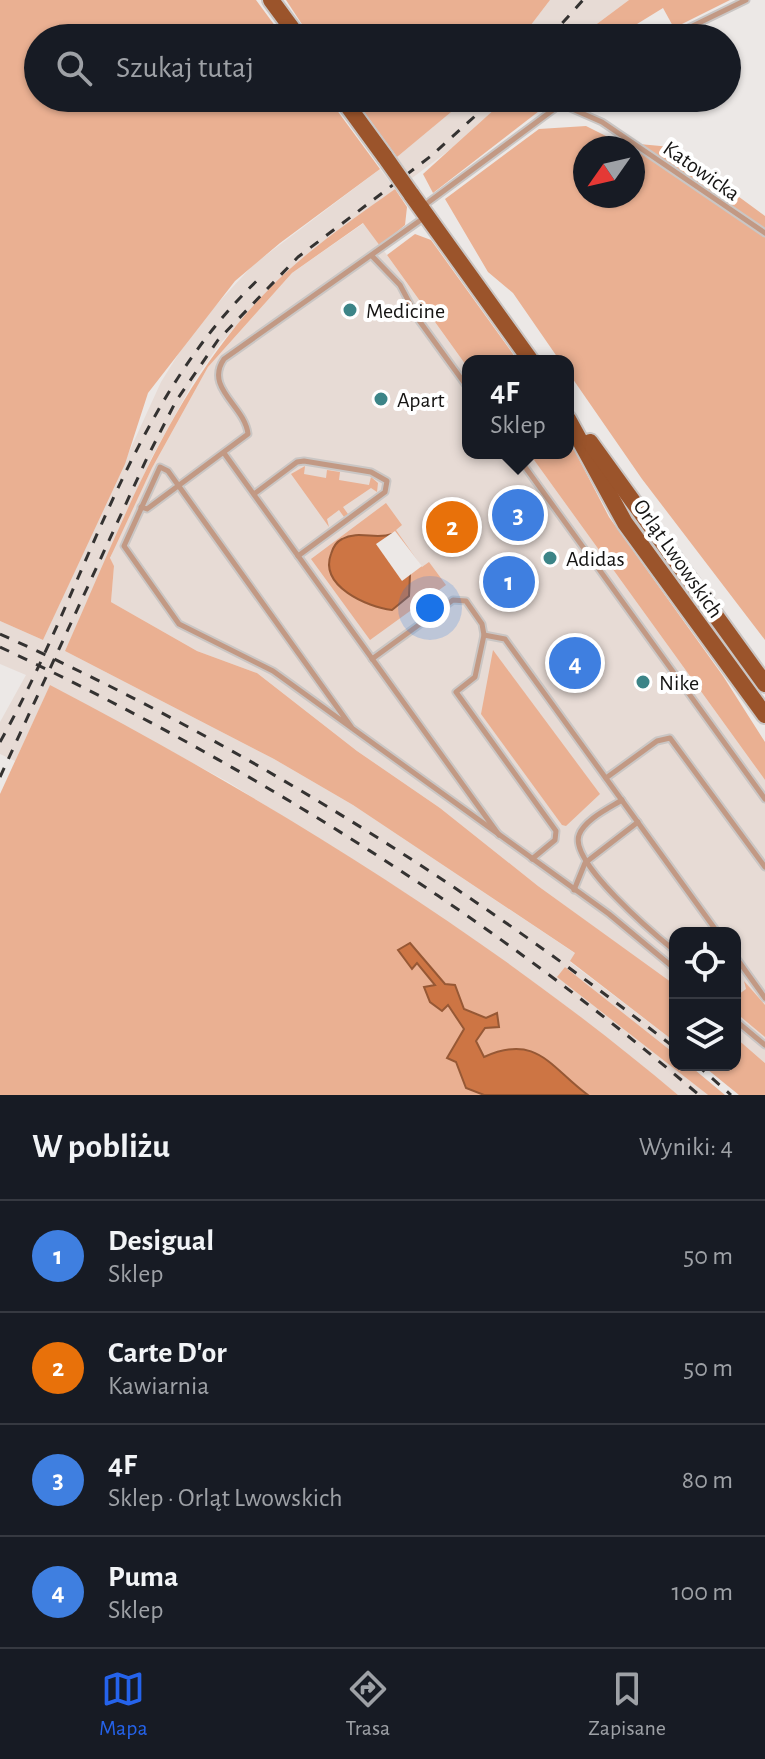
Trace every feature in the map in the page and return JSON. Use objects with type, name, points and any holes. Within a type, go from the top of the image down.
[{"type":"main road","points":[[271,0],[289,24]]},
{"type":"main road","points":[[352,112],[527,355]]},
{"type":"main road","name":"Orląt Lwowskich","points":[[574,420],[765,684]]},
{"type":"main road","name":"Orląt Lwowskich","points":[[574,430],[625,523],[765,715]]},
{"type":"lane","points":[[697,24],[746,0]]},
{"type":"lane","points":[[141,507],[147,509],[248,434],[247,425],[218,380],[219,367],[224,359],[329,282],[372,256],[551,112]]},
{"type":"lane","name":"Katowicka","points":[[579,112],[602,122],[765,233]]},
{"type":"lane","points":[[372,256],[400,285],[418,319],[462,380]]},
{"type":"lane","points":[[224,453],[502,839]]},
{"type":"lane","points":[[519,459],[765,799]]},
{"type":"lane","points":[[254,494],[297,462],[304,461],[371,472],[387,481],[385,492],[298,556]]},
{"type":"lane","points":[[352,728],[168,471],[160,467],[124,546],[179,624],[273,671],[574,890],[669,964]]},
{"type":"lane","points":[[372,659],[460,598],[482,624],[484,635],[475,677],[456,692],[556,831],[555,840],[532,859]]},
{"type":"lane","points":[[484,635],[505,639],[714,927]]},
{"type":"lane","points":[[606,778],[663,737],[670,738],[765,867]]},
{"type":"lane","points":[[622,800],[581,830],[577,844],[585,863],[669,945]]},
{"type":"lane","points":[[574,890],[585,863],[638,822]]},
{"type":"lane","points":[[741,964],[765,998]]},
{"type":"lane","points":[[741,1025],[765,1045]]},
{"type":"shaded area","points":[[0,0],[256,0],[274,24],[24,24],[24,112],[338,112],[380,169],[280,243],[235,281],[148,393],[125,464],[43,640],[0,621]]},
{"type":"shaded area","points":[[286,0],[550,0],[532,24],[302,24]]},
{"type":"shaded area","points":[[550,0],[629,0],[597,24],[532,24]]},
{"type":"shaded area","points":[[629,0],[730,0],[682,24],[672,24],[663,8],[637,24],[597,24]]},
{"type":"shaded area","points":[[364,112],[451,112],[397,157]]},
{"type":"shaded area","points":[[451,112],[492,112],[459,143],[412,178],[397,157]]},
{"type":"shaded area","points":[[492,112],[538,112],[433,193],[423,174]]},
{"type":"shaded area","points":[[586,126],[606,136],[573,136],[573,208],[645,208],[645,145],[671,147],[765,216],[765,640],[642,479],[574,381],[574,355],[556,355],[513,293],[488,272],[445,199],[539,129]]},
{"type":"shaded area","points":[[380,169],[395,189],[272,286],[220,344],[195,379],[152,457],[65,651],[274,759],[353,805],[576,954],[570,962],[669,1037],[669,1049],[565,967],[558,977],[669,1064],[669,1071],[677,1071],[708,1095],[678,1095],[546,991],[402,891],[228,782],[50,686],[15,761],[0,754],[0,722],[26,675],[0,664],[0,621],[43,640],[161,382],[194,329],[253,265]]},
{"type":"shaded area","points":[[395,189],[407,207],[405,225],[380,246],[363,223],[292,273],[208,367],[152,468],[110,558],[114,566],[111,602],[197,651],[257,673],[357,751],[440,808],[538,886],[669,981],[669,1037],[570,961],[575,953],[353,805],[274,759],[65,651],[151,460],[204,369],[235,327],[270,288],[330,236]]},
{"type":"shaded area","points":[[364,223],[462,360],[462,459],[533,459],[765,780],[765,1063],[741,1042],[741,927],[669,927],[669,982],[538,886],[440,808],[357,751],[257,673],[197,651],[111,602],[114,566],[110,559],[115,545],[152,468],[208,367],[292,273]]},
{"type":"shaded area","points":[[415,234],[431,240],[514,355],[462,355],[462,360],[387,255]]},
{"type":"shaded area","points":[[574,450],[609,517],[723,676],[765,742],[765,780],[533,459],[574,459]]},
{"type":"shaded area","points":[[305,466],[304,474],[326,478],[327,470],[340,472],[339,480],[369,485],[371,477],[378,483],[377,492],[371,488],[343,507],[348,514],[344,517],[339,510],[327,519],[329,527],[291,474]]},
{"type":"shaded area","points":[[386,503],[402,525],[396,530],[422,567],[429,562],[446,585],[370,640],[311,559]]},
{"type":"shaded area","points":[[392,534],[410,574],[409,596],[392,610],[348,593],[338,585],[329,565],[336,543],[348,536]]},
{"type":"shaded area","points":[[493,650],[600,794],[566,826],[562,825],[481,714]]},
{"type":"shaded area","points":[[50,685],[214,775],[375,873],[530,979],[678,1095],[0,1095],[0,794]]},
{"type":"shaded area","points":[[410,943],[445,984],[455,985],[464,1009],[486,1018],[497,1013],[499,1027],[485,1028],[476,1041],[484,1057],[517,1049],[530,1051],[542,1056],[588,1095],[484,1095],[466,1088],[456,1062],[447,1058],[464,1029],[448,1005],[442,1011],[430,1002],[424,987],[435,985],[417,963],[412,969],[398,950]]},
{"type":"shaded area","points":[[565,967],[669,1049],[669,1065],[557,977]]},
{"type":"shaded area","points":[[744,981],[765,1005],[765,1037],[741,1017],[741,993],[746,989]]},
{"type":"shaded area","points":[[741,1042],[765,1063],[765,1095],[739,1095],[709,1071],[741,1071]]},
{"type":"shaded area","points":[[677,1071],[696,1071],[725,1095],[708,1095]]},
{"type":"pier","points":[[395,531],[422,566],[402,581],[376,544]]},
{"type":"railway","points":[[562,24],[583,0]]},
{"type":"railway","points":[[0,777],[147,458],[176,401],[218,340],[298,257],[431,156],[480,112]]},
{"type":"railway","points":[[0,742],[31,682],[144,437],[177,379],[217,325],[263,275]]},
{"type":"railway","points":[[0,634],[178,722],[350,820],[515,929],[669,1043]]},
{"type":"railway","points":[[0,647],[185,741],[364,847],[536,965],[699,1095]]},
{"type":"railway","points":[[704,1071],[731,1095]]},
{"type":"place","name":"Medicine","points":[[350,310]]},
{"type":"place","name":"Apart","points":[[381,399]]},
{"type":"place","name":"4F","points":[[518,515]]},
{"type":"place","name":"Carte D'or","points":[[452,527]]},
{"type":"place","name":"Adidas","points":[[550,558]]},
{"type":"place","name":"Desigual","points":[[509,582]]},
{"type":"place","name":"Puma","points":[[575,663]]},
{"type":"place","name":"Nike","points":[[643,682]]}]
